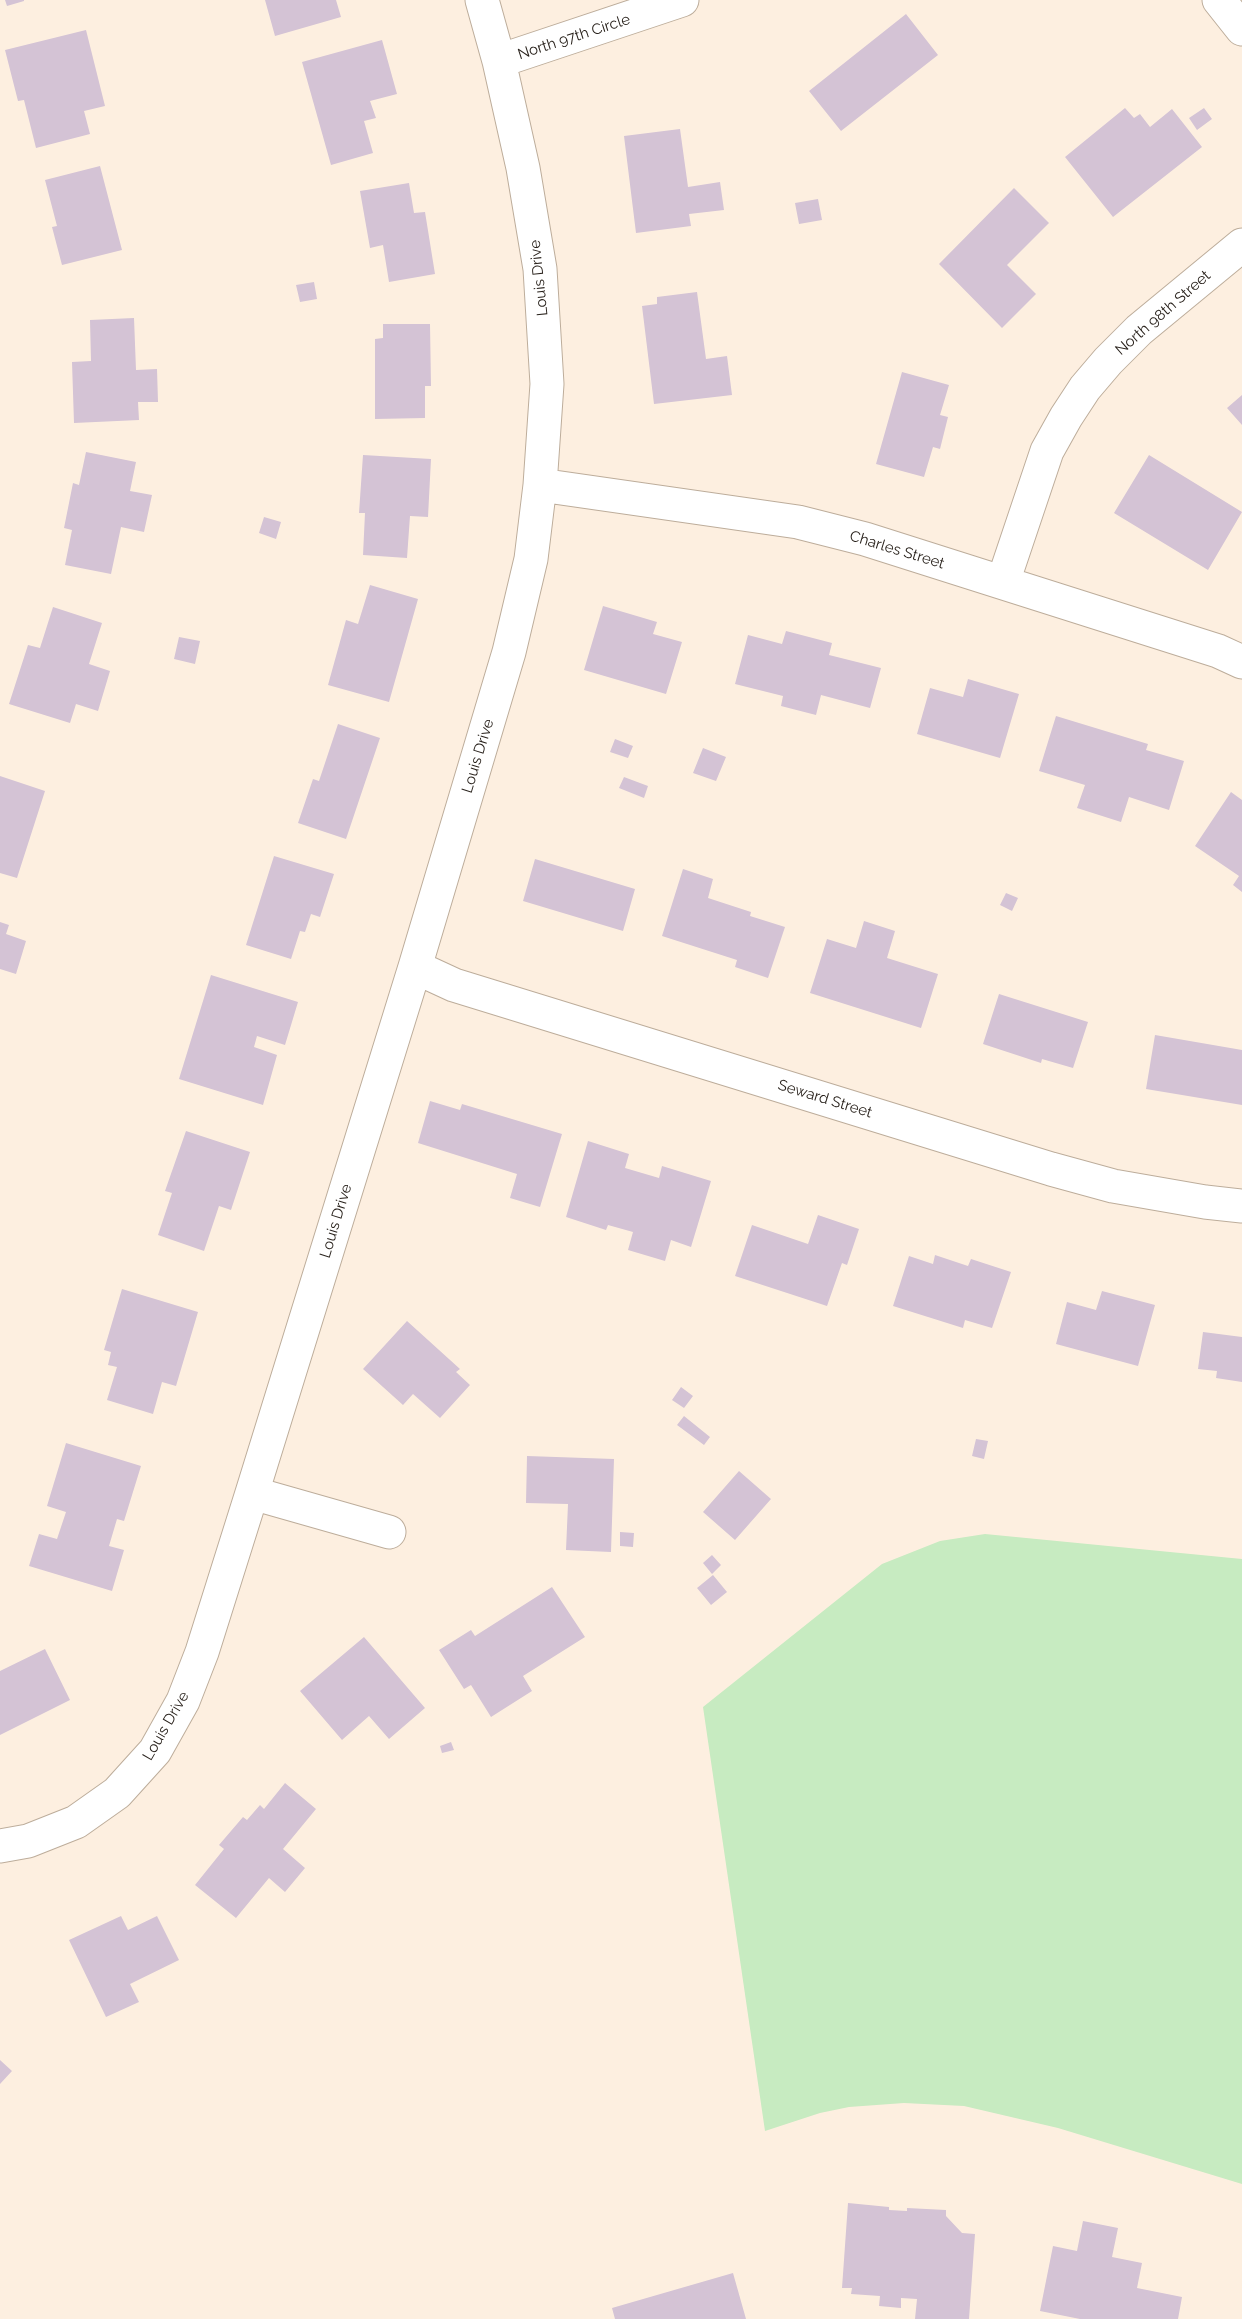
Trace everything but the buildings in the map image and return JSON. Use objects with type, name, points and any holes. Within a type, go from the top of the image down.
[{"type":"street","name":"Louis Drive","points":[[0,1846],[28,1841],[76,1822],[117,1793],[155,1751],[183,1701],[202,1652],[252,1493],[415,967],[509,652],[531,559],[540,485],[547,384],[540,269],[523,168],[500,61],[482,0]]},
{"type":"street","name":"North 97th Circle","points":[[500,61],[682,0]]},
{"type":"street","points":[[1219,0],[1242,29]]},
{"type":"street","name":"North 98th Street","points":[[1003,582],[1047,451],[1085,388],[1108,360],[1139,330],[1242,245]]},
{"type":"street","name":"Charles Street","points":[[540,485],[798,522],[865,539],[1003,582],[1218,651],[1242,662]]},
{"type":"street","name":"Seward Street","points":[[415,967],[454,985],[1051,1169],[1113,1186],[1242,1206]]},
{"type":"street","points":[[252,1493],[388,1532]]},
{"type":"green space","points":[[985,1534],[1242,1559],[1242,2184],[1058,2128],[964,2106],[904,2103],[849,2107],[820,2113],[765,2131],[703,1707],[882,1564],[940,1541]]}]
